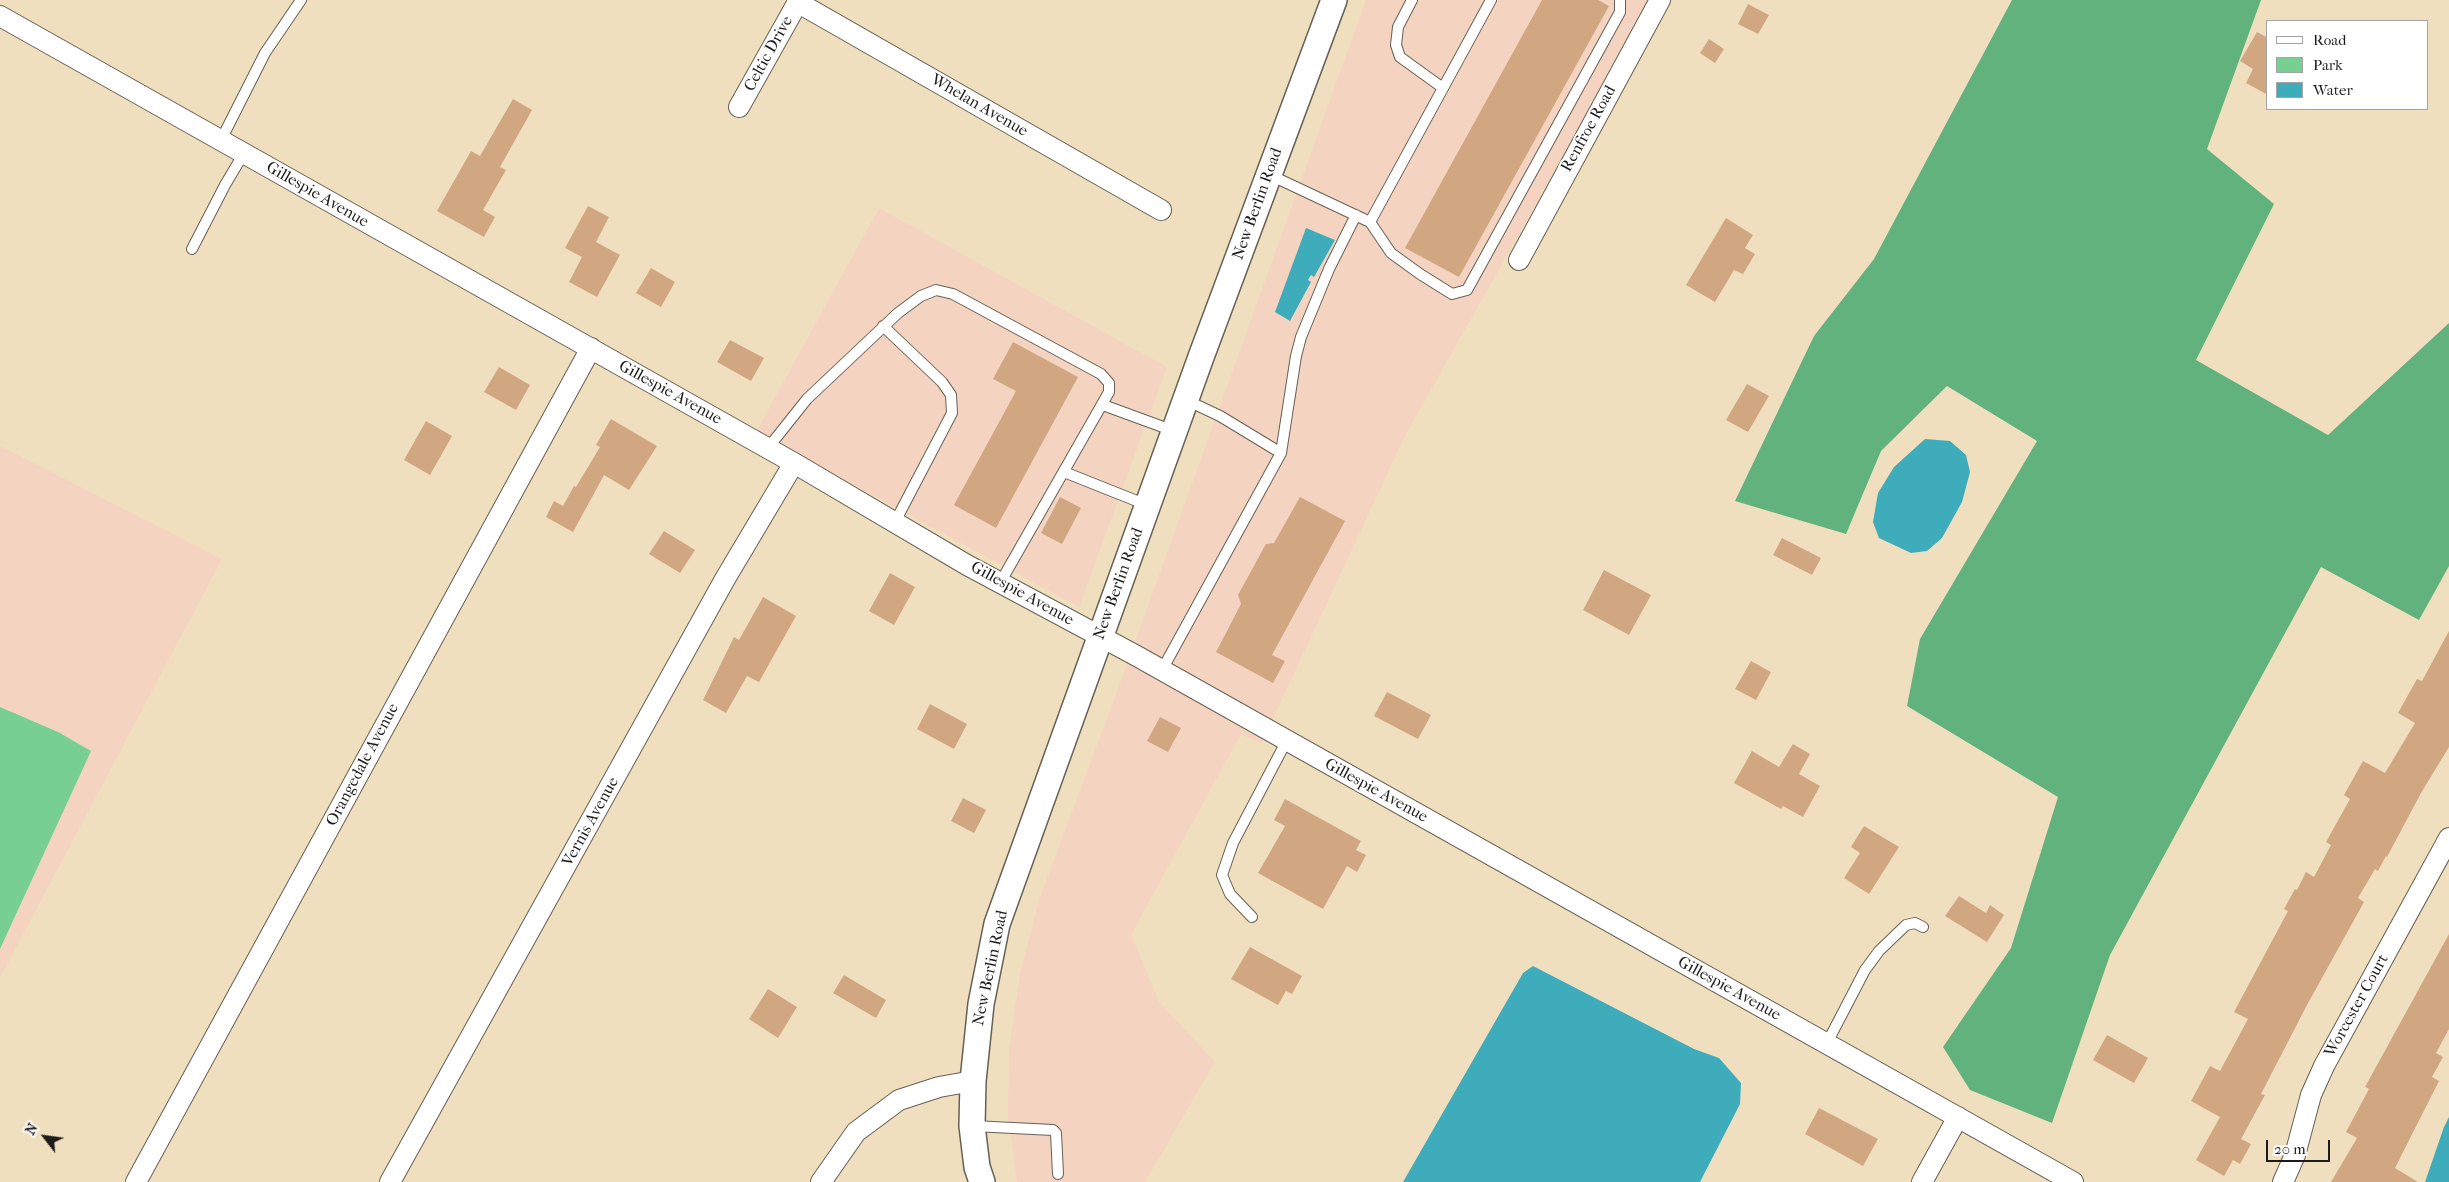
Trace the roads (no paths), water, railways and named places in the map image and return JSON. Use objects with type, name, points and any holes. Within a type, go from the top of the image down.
[{"type":"street","name":"New Berlin Road","points":[[982,1182],[977,1167],[972,1126],[973,1081],[981,1004],[997,924],[1174,431],[1334,0]]},
{"type":"street","name":"Renfroe Road","points":[[1519,260],[1660,0]]},
{"type":"street","name":"Celtic Drive","points":[[739,107],[798,1]]},
{"type":"street","name":"Whelan Avenue","points":[[798,1],[1161,210]]},
{"type":"street","name":"Gillespie Avenue","points":[[0,16],[768,448],[1000,583],[1162,670],[2073,1182]]},
{"type":"street","name":"Orangedale Avenue","points":[[136,1182],[591,348]]},
{"type":"street","name":"Vernis Avenue","points":[[390,1182],[725,579],[794,463]]},
{"type":"street","name":"Worcester Court","points":[[2283,1182],[2295,1154],[2311,1095],[2324,1066],[2449,838]]},
{"type":"street","points":[[821,1182],[856,1132],[899,1100],[939,1087],[973,1081]]},
{"type":"street","points":[[1922,1182],[1958,1117]]},
{"type":"lane","points":[[221,140],[265,53],[301,0]]},
{"type":"lane","points":[[1412,0],[1398,27],[1396,45],[1400,57],[1443,88]]},
{"type":"lane","points":[[1370,222],[1491,0]]},
{"type":"lane","points":[[1269,174],[1370,222],[1391,253],[1452,294],[1467,290],[1620,12],[1620,0]]},
{"type":"lane","points":[[192,249],[244,153]]},
{"type":"lane","points":[[1162,670],[1281,453],[1296,356],[1301,337],[1329,269],[1356,215]]},
{"type":"lane","points":[[768,448],[807,399],[883,326],[920,296],[936,290],[953,294],[1101,374],[1109,383],[1109,392],[1000,583]]},
{"type":"lane","points":[[883,326],[942,382],[951,395],[952,413],[895,522]]},
{"type":"lane","points":[[1186,400],[1220,416],[1281,453]]},
{"type":"lane","points":[[1102,405],[1174,431]]},
{"type":"lane","points":[[1064,472],[1148,505]]},
{"type":"lane","points":[[1252,917],[1230,894],[1222,875],[1233,843],[1287,740]]},
{"type":"lane","points":[[1827,1043],[1866,970],[1879,951],[1906,925],[1915,923],[1923,927]]},
{"type":"lane","points":[[972,1126],[1053,1130],[1056,1133],[1058,1174]]},
{"type":"water","points":[[1306,228],[1335,240],[1314,277],[1311,275],[1308,280],[1311,282],[1290,321],[1275,312]]},
{"type":"water","points":[[1925,439],[1950,441],[1966,455],[1970,472],[1962,502],[1942,538],[1927,551],[1911,553],[1879,538],[1873,522],[1878,493],[1894,467]]},
{"type":"water","points":[[1533,966],[1694,1049],[1719,1058],[1741,1083],[1740,1104],[1700,1182],[1403,1182],[1523,973]]},
{"type":"water","points":[[2449,1117],[2449,1182],[2425,1182],[2444,1127]]}]
